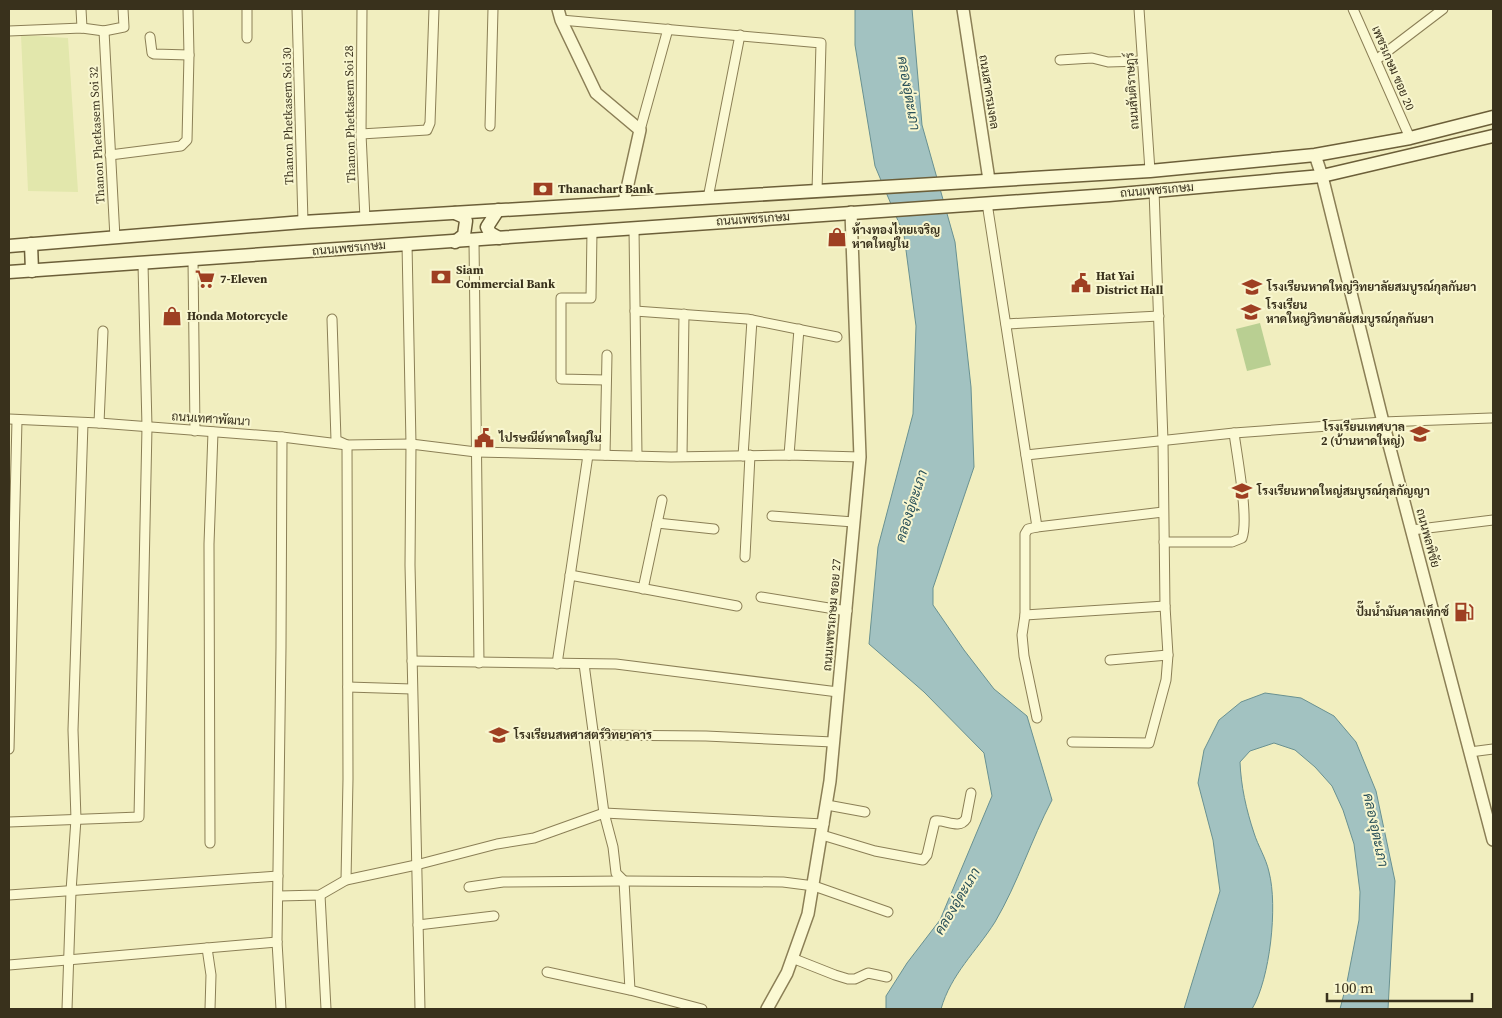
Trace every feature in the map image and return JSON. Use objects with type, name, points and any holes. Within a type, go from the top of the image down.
[{"type":"main road","name":"ถนนเพชรเกษม","points":[[9,246],[302,222],[1150,171],[1315,155],[1410,138],[1493,117]]},
{"type":"main road","name":"ถนนเพชรเกษม","points":[[9,272],[474,241],[1322,176],[1493,136]]},
{"type":"main road","points":[[498,210],[487,227],[490,233],[499,238]]},
{"type":"main road","points":[[455,213],[464,217],[466,221],[464,235],[455,242]]},
{"type":"main road","points":[[31,244],[32,271]]},
{"type":"street","points":[[81,9],[82,28]]},
{"type":"street","points":[[9,31],[82,28],[104,31],[124,27],[123,9]]},
{"type":"street","points":[[110,155],[185,144],[188,136],[188,9]]},
{"type":"street","points":[[247,9],[247,38]]},
{"type":"street","name":"Thanon Phetkasem Soi 30","points":[[298,9],[302,222]]},
{"type":"street","name":"Thanon Phetkasem Soi 28","points":[[362,9],[362,134],[365,219]]},
{"type":"street","points":[[362,134],[427,130],[430,123],[434,9]]},
{"type":"street","points":[[490,126],[493,9]]},
{"type":"street","name":"ถนนสาครมงคล","points":[[963,9],[989,180]]},
{"type":"street","name":"ถนนสันติราษฎร์","points":[[1139,9],[1150,171]]},
{"type":"street","name":"เพชรเกษม ซอย 20","points":[[1353,9],[1410,138]]},
{"type":"street","points":[[1376,60],[1443,9]]},
{"type":"street","points":[[559,14],[668,29],[821,43],[817,191]]},
{"type":"street","points":[[559,14],[596,93],[640,130]]},
{"type":"street","points":[[624,202],[640,130],[668,29]]},
{"type":"street","name":"Thanon Phetkasem Soi 32","points":[[104,31],[115,238]]},
{"type":"street","points":[[708,198],[740,35]]},
{"type":"street","points":[[150,37],[154,54],[189,55]]},
{"type":"street","points":[[1060,60],[1092,58],[1108,62],[1142,62]]},
{"type":"street","name":"ถนนพลพิชัย","points":[[1315,155],[1493,840]]},
{"type":"street","points":[[1072,742],[1149,743],[1166,680],[1168,655],[1165,606],[1160,316],[1154,190]]},
{"type":"street","points":[[987,203],[1037,526]]},
{"type":"street","name":"ถนนเพชรเกษม ซอย 27","points":[[767,1009],[786,973],[808,914],[827,805],[847,611],[860,457],[856,212]]},
{"type":"street","points":[[634,228],[637,456]]},
{"type":"street","points":[[592,231],[591,298],[560,298],[560,380],[606,380]]},
{"type":"street","points":[[474,241],[479,663]]},
{"type":"street","points":[[407,244],[411,444],[412,689],[420,1009]]},
{"type":"street","points":[[193,260],[195,431]]},
{"type":"street","points":[[9,822],[139,817],[147,427],[143,264]]},
{"type":"street","points":[[635,311],[752,320],[837,337]]},
{"type":"street","points":[[682,456],[684,314]]},
{"type":"street","points":[[1006,324],[1160,316]]},
{"type":"street","points":[[332,319],[336,440],[347,445],[348,687],[346,880]]},
{"type":"street","points":[[745,557],[752,320]]},
{"type":"street","points":[[789,455],[799,329]]},
{"type":"street","points":[[99,423],[103,331]]},
{"type":"street","points":[[605,455],[606,355]]},
{"type":"street","points":[[1026,455],[1234,433],[1383,422],[1492,418]]},
{"type":"street","points":[[9,749],[13,420]]},
{"type":"street","name":"ถนนเทศาพัฒนา","points":[[13,420],[99,423],[282,437],[347,445],[411,444],[476,452],[637,456],[789,455],[860,457]]},
{"type":"street","points":[[67,1009],[71,891],[76,819],[73,730],[83,423]]},
{"type":"street","points":[[210,843],[208,544],[213,432]]},
{"type":"street","points":[[1164,542],[1232,542],[1242,538],[1245,532],[1242,491],[1234,433]]},
{"type":"street","points":[[281,1009],[277,942],[282,647],[282,437]]},
{"type":"street","points":[[557,664],[588,455]]},
{"type":"street","points":[[644,589],[662,500]]},
{"type":"street","points":[[1037,718],[1024,656],[1022,634],[1025,615],[1025,534],[1028,529],[1037,526],[1163,512]]},
{"type":"street","points":[[772,516],[854,522]]},
{"type":"street","points":[[1412,530],[1493,520]]},
{"type":"street","points":[[657,523],[714,529]]},
{"type":"street","points":[[570,575],[737,606]]},
{"type":"street","points":[[761,597],[847,611]]},
{"type":"street","points":[[1025,615],[1165,606]]},
{"type":"street","points":[[1110,660],[1168,655]]},
{"type":"street","points":[[412,661],[616,664],[838,692]]},
{"type":"street","points":[[584,664],[604,813],[614,848],[616,873],[624,881],[630,990]]},
{"type":"street","points":[[348,687],[412,689]]},
{"type":"street","points":[[594,736],[706,736],[833,742]]},
{"type":"street","points":[[1470,752],[1493,749]]},
{"type":"street","points":[[279,896],[320,895],[346,880],[416,866],[497,844],[534,838],[604,813],[823,830],[875,850],[923,860],[927,855],[935,821],[959,825],[964,823],[971,793]]},
{"type":"street","points":[[827,805],[866,812]]},
{"type":"street","points":[[9,895],[278,876]]},
{"type":"street","points":[[469,887],[503,882],[775,882],[814,886],[888,912]]},
{"type":"street","points":[[320,895],[326,1009]]},
{"type":"street","points":[[418,925],[494,916]]},
{"type":"street","points":[[9,965],[277,942]]},
{"type":"street","points":[[207,948],[211,975],[210,1009]]},
{"type":"street","points":[[792,958],[835,976],[848,979],[855,979],[868,973],[887,977]]},
{"type":"street","points":[[547,972],[630,990],[702,1009]]},
{"type":"green space","points":[[21,35],[68,38],[78,192],[28,191]]},
{"type":"green space","points":[[1260,323],[1271,365],[1247,371],[1236,329]]},
{"type":"water","name":"คลองอุ่ตะเภา","points":[[855,9],[912,9],[922,125],[955,242],[971,387],[974,467],[933,588],[933,605],[994,689],[1027,716],[1052,800],[1003,907],[988,933],[957,974],[945,996],[941,1009],[886,1009],[886,996],[907,963],[940,920],[992,796],[984,753],[924,692],[869,644],[878,547],[913,414],[916,326],[904,235],[875,166],[855,45]]},
{"type":"water","name":"คลองอุ่ตะเภา","points":[[1265,693],[1301,698],[1334,716],[1356,742],[1376,791],[1395,881],[1388,1009],[1340,1009],[1359,920],[1360,892],[1354,844],[1343,810],[1332,786],[1315,767],[1295,750],[1274,743],[1250,751],[1240,762],[1246,806],[1268,867],[1272,886],[1271,942],[1264,980],[1252,1009],[1184,1009],[1220,891],[1213,840],[1198,783],[1204,750],[1219,720],[1241,702]]},
{"type":"place","name":"Thanachart Bank","points":[[543,189]]},
{"type":"place","name":"ห้างทองไทยเจริญ หาดใหญ่ใน","points":[[837,237]]},
{"type":"place","name":"Siam Commercial Bank","points":[[441,277]]},
{"type":"place","name":"7-Eleven","points":[[205,279]]},
{"type":"place","name":"Hat Yai District Hall","points":[[1081,283]]},
{"type":"place","name":"โรงเรียนหาดใหญ่วิทยาลัยสมบูรณ์กุลกันยา","points":[[1252,287]]},
{"type":"place","name":"โรงเรียน หาดใหญ่วิทยาลัยสมบูรณ์กุลกันยา","points":[[1251,312]]},
{"type":"place","name":"Honda Motorcycle","points":[[172,316]]},
{"type":"place","name":"โรงเรียนเทศบาล 2 (บ้านหาดใหญ่)","points":[[1420,434]]},
{"type":"place","name":"ไปรษณีย์หาดใหญ่ใน","points":[[484,438]]},
{"type":"place","name":"โรงเรียนหาดใหญ่สมบูรณ์กุลกัญญา","points":[[1242,491]]},
{"type":"place","name":"ปั๊มน้ำมันคาลเท็กซ์","points":[[1464,612]]},
{"type":"place","name":"โรงเรียนสหศาสตร์วิทยาคาร","points":[[499,735]]}]
